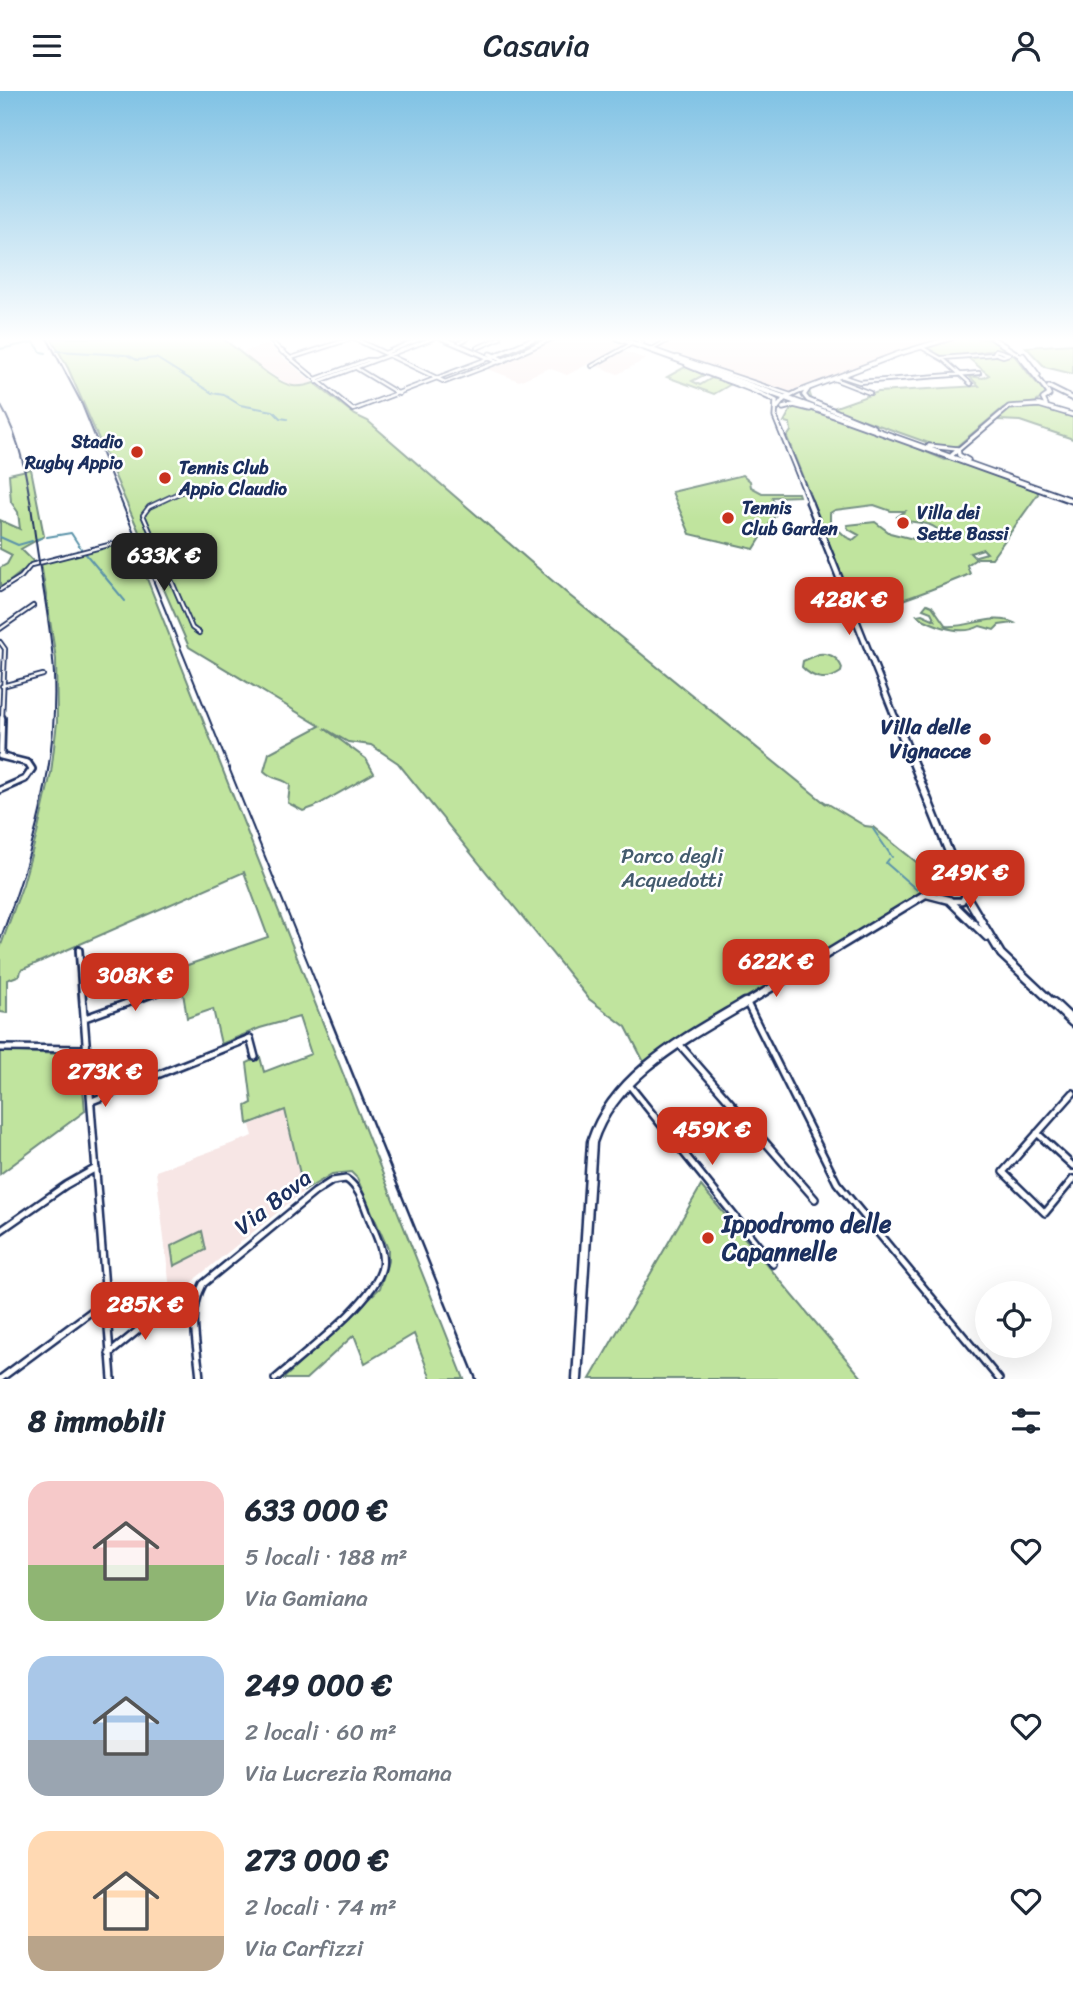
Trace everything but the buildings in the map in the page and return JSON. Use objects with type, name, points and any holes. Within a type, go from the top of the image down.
[{"type":"main road","points":[[791,398],[885,433],[941,458],[951,456],[968,460],[1073,500]]},
{"type":"main road","points":[[791,398],[1073,500]]},
{"type":"street","points":[[338,398],[349,408],[356,409],[387,398]]},
{"type":"street","points":[[772,398],[776,400],[775,417],[964,892],[992,942]]},
{"type":"street","points":[[775,417],[787,398]]},
{"type":"street","points":[[775,411],[787,398]]},
{"type":"street","points":[[806,398],[874,427]]},
{"type":"street","points":[[951,456],[1006,409],[1045,398]]},
{"type":"street","points":[[1045,398],[1048,407]]},
{"type":"street","points":[[1030,404],[1073,414]]},
{"type":"street","points":[[783,408],[796,405],[825,413]]},
{"type":"street","points":[[929,446],[958,449]]},
{"type":"street","points":[[958,449],[959,455],[968,460]]},
{"type":"street","points":[[183,491],[145,511],[143,515],[192,628],[199,633]]},
{"type":"street","points":[[144,536],[150,534]]},
{"type":"street","points":[[0,590],[21,577],[30,565],[132,539]]},
{"type":"street","points":[[0,629],[33,606]]},
{"type":"street","points":[[0,642],[5,649],[1,756],[28,763],[32,769],[26,779],[0,790]]},
{"type":"street","points":[[0,653],[5,649]]},
{"type":"street","points":[[2,686],[43,675]]},
{"type":"street","points":[[577,1379],[592,1139],[603,1116],[644,1072],[679,1043],[942,883],[950,867],[947,846]]},
{"type":"street","points":[[926,894],[949,900],[962,901],[965,898],[964,892],[956,884],[942,883]]},
{"type":"street","points":[[942,883],[949,900],[992,942],[1018,973],[1073,1022]]},
{"type":"street","points":[[79,950],[111,1375],[104,1379]]},
{"type":"street","points":[[85,1018],[176,985]]},
{"type":"street","points":[[747,1001],[837,1183],[999,1379]]},
{"type":"street","points":[[92,1101],[250,1038],[255,1057]]},
{"type":"street","points":[[679,1043],[815,1199]]},
{"type":"street","points":[[0,1048],[86,1049]]},
{"type":"street","points":[[631,1085],[773,1264]]},
{"type":"street","points":[[1073,1093],[1003,1172],[1045,1213],[1073,1179]]},
{"type":"street","points":[[1037,1133],[1073,1166]]},
{"type":"street","points":[[0,1231],[66,1185],[96,1168]]},
{"type":"street","name":"Via Bova","points":[[200,1379],[193,1315],[195,1300],[203,1284],[315,1192],[332,1181],[346,1179],[354,1185],[378,1243],[382,1262],[380,1277],[363,1299],[275,1379]]},
{"type":"street","points":[[0,1379],[104,1302]]},
{"type":"street","points":[[109,1354],[163,1310]]},
{"type":"shaded area","points":[[285,1109],[304,1191],[196,1278],[180,1301],[165,1314],[162,1305],[168,1299],[170,1289],[156,1171],[253,1136],[250,1125]]},
{"type":"green space","name":"Parco degli Acquedotti","points":[[81,398],[333,398],[355,415],[368,421],[570,596],[826,804],[825,802],[865,826],[873,827],[925,869],[940,873],[919,895],[679,1037],[645,1064],[626,1027],[589,999],[398,763],[371,745],[348,742],[324,728],[366,759],[374,773],[303,811],[288,803],[290,785],[264,771],[269,753],[320,726],[189,647]]},
{"type":"green space","points":[[809,398],[833,408],[861,398],[1041,398],[1036,402],[1003,408],[956,447],[937,446],[814,402]]},
{"type":"green space","points":[[797,406],[886,435],[945,460],[951,459],[1037,491],[1038,494],[992,558],[976,556],[987,553],[983,549],[970,553],[976,559],[967,565],[970,574],[894,603],[855,610],[787,437],[791,431],[790,423],[784,422],[791,409]],"holes":[[[874,505],[891,511],[905,511],[897,517],[936,528],[945,541],[925,542],[890,533],[875,522],[847,525],[848,529],[859,535],[853,540],[830,522],[830,513],[835,510]]]},
{"type":"green space","points":[[1040,406],[1073,417],[1073,439],[1020,421],[999,420],[1000,416],[1010,409]]},
{"type":"green space","points":[[31,469],[44,536],[21,549],[34,562],[0,589],[0,568],[7,564],[12,555],[0,549],[0,520],[20,529],[18,512],[11,502],[9,474]]},
{"type":"green space","name":"Tennis Club Garden","points":[[743,475],[750,481],[751,487],[762,493],[798,493],[799,496],[772,497],[777,512],[754,549],[690,534],[672,492]]},
{"type":"green space","points":[[132,541],[464,1379],[431,1379],[414,1334],[365,1363],[354,1335],[306,1379],[283,1379],[380,1288],[388,1261],[388,1249],[357,1178],[351,1172],[332,1174],[304,1191],[285,1110],[248,1124],[246,1106],[252,1103],[247,1063],[260,1057],[264,1072],[311,1054],[299,1017],[260,1028],[221,1044],[213,1009],[187,1018],[179,968],[268,937],[244,872],[21,970],[20,975],[7,980],[7,1013],[0,1012],[0,948],[23,884],[37,834],[51,773],[57,722],[56,659],[41,563]]},
{"type":"green space","points":[[927,604],[932,606],[946,626],[989,620],[1014,623],[999,625],[994,630],[980,626],[965,630],[949,629],[917,615],[922,614],[935,620],[931,612],[923,609]]},
{"type":"green space","points":[[819,654],[827,654],[836,659],[842,668],[841,672],[820,678],[802,667],[803,661]]},
{"type":"green space","points":[[0,1051],[80,1055],[85,1111],[0,1174]]},
{"type":"green space","name":"Ippodromo delle Capannelle","points":[[701,1186],[863,1379],[590,1379]]},
{"type":"green space","points":[[202,1231],[206,1250],[174,1266],[171,1246]]},
{"type":"waterway","points":[[229,398],[240,405],[273,411],[280,418],[287,419]]},
{"type":"waterway","points":[[47,537],[71,533],[82,550]]},
{"type":"waterway","points":[[0,537],[18,545],[32,541]]},
{"type":"waterway","points":[[37,539],[41,538]]},
{"type":"waterway","points":[[85,553],[125,601]]},
{"type":"waterway","points":[[873,829],[892,857]]},
{"type":"waterway","points":[[889,859],[886,863],[917,890]]},
{"type":"tunnel","points":[[132,539],[144,536]]},
{"type":"railway","points":[[79,398],[325,1005]]},
{"type":"railway","points":[[0,404],[21,453],[28,488],[54,675],[52,743],[41,810],[0,940]]},
{"type":"railway","points":[[324,1003],[476,1379]]},
{"type":"place","name":"Stadio Rugby Appio","points":[[137,452]]},
{"type":"place","name":"Tennis Club Appio Claudio","points":[[165,478]]},
{"type":"place","name":"Tennis Club Garden","points":[[728,518]]},
{"type":"place","name":"Villa dei Sette Bassi","points":[[903,523]]},
{"type":"place","name":"Villa delle Vignacce","points":[[985,739]]},
{"type":"place","name":"Ippodromo delle Capannelle","points":[[708,1238]]}]
